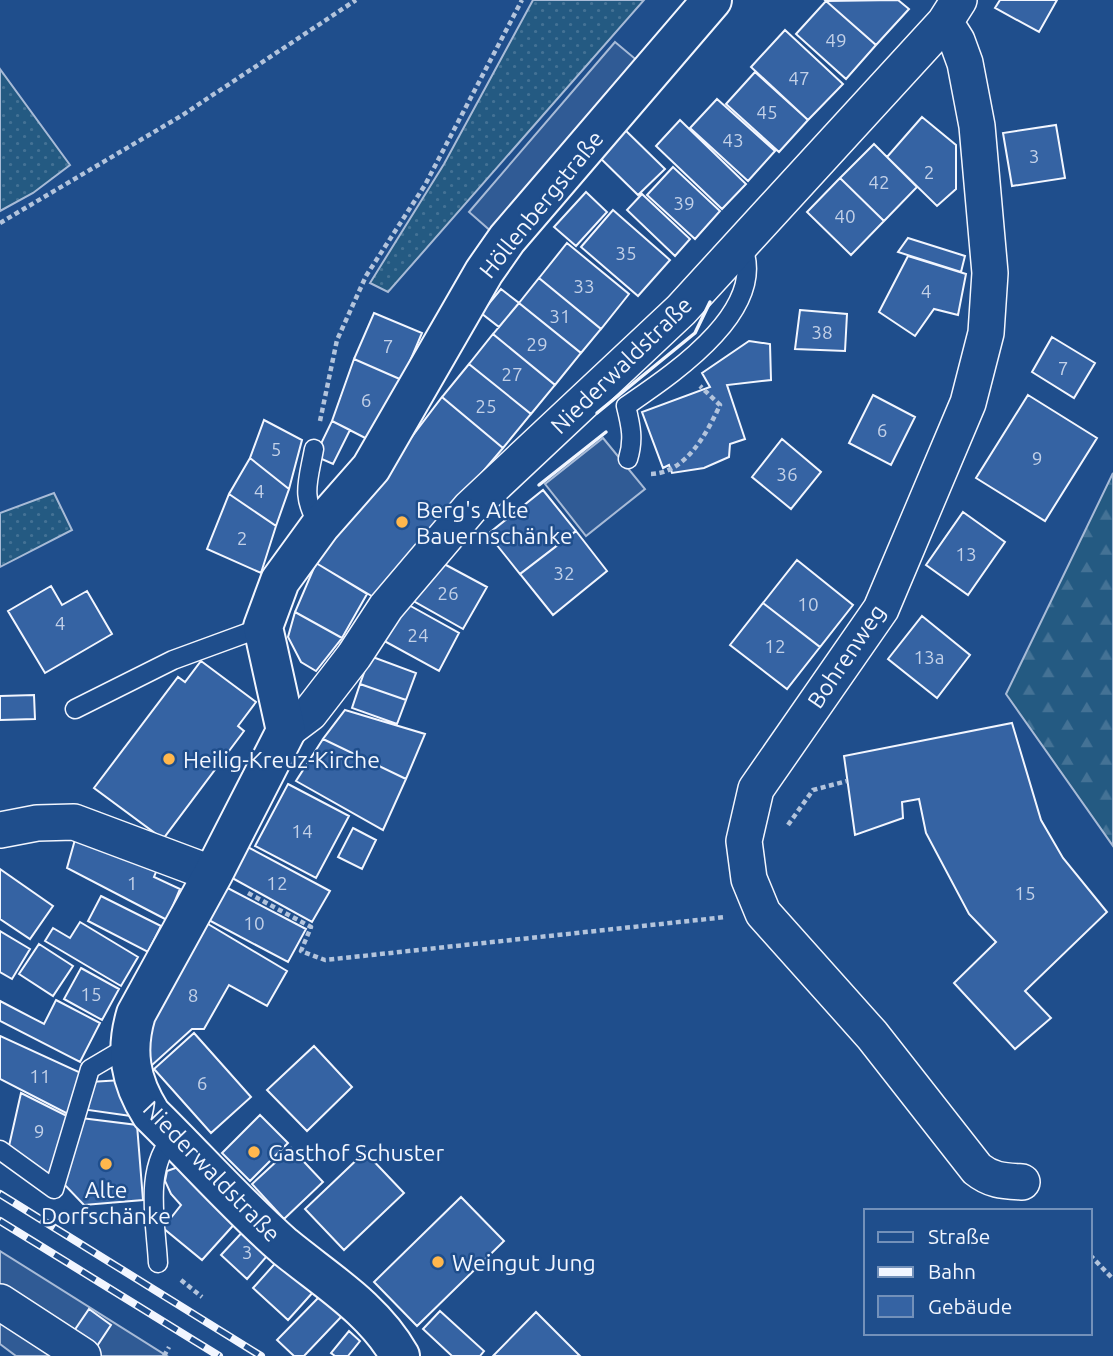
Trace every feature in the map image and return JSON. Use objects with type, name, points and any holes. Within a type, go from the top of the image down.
[{"type":"main road","name":"Höllenbergstraße","points":[[263,626],[280,581],[320,526],[371,468],[484,272],[507,239],[712,0]]},
{"type":"main road","points":[[214,874],[286,731],[263,626]]},
{"type":"main road","name":"Niederwaldstraße","points":[[214,874],[136,1014],[129,1046],[137,1089],[151,1114],[283,1245],[352,1299],[384,1332],[400,1356]]},
{"type":"street","name":"Niederwaldstraße","points":[[286,731],[310,713],[393,598],[470,509],[681,310],[952,11]]},
{"type":"street","name":"Bohrenweg","points":[[952,11],[977,126],[990,273],[986,333],[968,403],[881,608],[756,789],[744,841],[749,879],[763,913],[872,1035],[977,1169],[988,1178],[1000,1182],[1022,1182]]},
{"type":"street","points":[[0,830],[37,823],[74,822],[214,874]]},
{"type":"street","points":[[0,1302],[83,1356]]},
{"type":"lane","points":[[628,459],[632,445],[632,429],[626,406],[698,353],[720,331],[742,290],[748,268],[741,243]]},
{"type":"lane","points":[[314,449],[305,495],[310,512],[320,526]]},
{"type":"lane","points":[[75,709],[173,660],[263,626]]},
{"type":"lane","points":[[0,1150],[54,1189],[90,1069],[129,1046]]},
{"type":"lane","points":[[158,1263],[154,1179],[162,1151],[173,1136]]},
{"type":"path","points":[[0,223],[181,116],[356,0]]},
{"type":"path","points":[[314,449],[337,340],[360,289],[425,185],[522,0]]},
{"type":"path","points":[[653,475],[670,469],[694,450],[706,434],[720,405],[700,386],[691,390]]},
{"type":"path","points":[[749,879],[813,790],[847,781]]},
{"type":"path","points":[[214,874],[311,927],[300,951],[325,960],[763,913]]},
{"type":"path","points":[[1092,1257],[1113,1279]]},
{"type":"path","points":[[164,1356],[169,1347]]},
{"type":"green space","points":[[533,0],[644,0],[388,292],[370,283],[444,164]]},
{"type":"green space","points":[[0,69],[70,165],[33,193],[0,211]]},
{"type":"green space","points":[[1113,473],[1113,846],[1006,694]]},
{"type":"green space","points":[[54,493],[72,530],[0,567],[0,513]]},
{"type":"shaded area","points":[[615,42],[639,62],[493,233],[469,212]]},
{"type":"shaded area","points":[[603,438],[645,489],[586,536],[545,484]]},
{"type":"shaded area","points":[[0,1251],[167,1356],[16,1356],[0,1344]]},
{"type":"building","points":[[898,0],[909,9],[876,45],[826,1]]},
{"type":"building","points":[[1000,0],[1057,0],[1039,32],[995,8]]},
{"type":"building","points":[[826,1],[876,45],[846,79],[796,34]]},
{"type":"building","points":[[785,30],[843,84],[808,120],[751,67]]},
{"type":"building","points":[[755,72],[808,120],[779,152],[726,104]]},
{"type":"building","points":[[717,99],[775,151],[748,181],[690,128]]},
{"type":"building","points":[[922,117],[956,145],[956,189],[937,206],[887,157]]},
{"type":"building","points":[[680,120],[746,184],[722,209],[656,146]]},
{"type":"building","points":[[619,124],[665,169],[638,195],[592,150]]},
{"type":"building","points":[[1056,125],[1065,178],[1012,186],[1003,133]]},
{"type":"building","points":[[874,144],[917,187],[884,221],[840,178]]},
{"type":"building","points":[[673,167],[720,211],[695,239],[647,195]]},
{"type":"building","points":[[840,178],[884,221],[851,255],[807,212]]},
{"type":"building","points":[[586,192],[607,212],[576,246],[554,227]]},
{"type":"building","points":[[642,194],[690,239],[675,256],[627,210]]},
{"type":"building","points":[[613,210],[670,260],[638,296],[581,247]]},
{"type":"building","points":[[908,238],[965,256],[961,272],[898,252]]},
{"type":"building","points":[[567,243],[629,294],[601,329],[539,278]]},
{"type":"building","points":[[908,256],[966,274],[958,315],[934,309],[915,336],[879,312]]},
{"type":"building","points":[[539,278],[601,329],[581,353],[519,303]]},
{"type":"building","points":[[501,289],[519,303],[499,327],[481,313]]},
{"type":"building","points":[[519,303],[581,353],[555,385],[493,334]]},
{"type":"building","points":[[800,310],[847,314],[845,351],[795,349]]},
{"type":"building","points":[[374,313],[422,333],[402,380],[354,359]]},
{"type":"building","points":[[493,334],[555,385],[531,414],[469,364]]},
{"type":"building","points":[[1052,337],[1095,363],[1074,398],[1032,372]]},
{"type":"building","points":[[749,341],[770,344],[771,380],[727,385],[745,439],[730,444],[729,457],[704,468],[672,473],[669,465],[663,468],[642,412],[710,387],[702,373]]},
{"type":"building","points":[[354,359],[402,380],[375,443],[332,421]]},
{"type":"building","points":[[469,364],[531,414],[503,448],[442,397]]},
{"type":"building","points":[[873,395],[915,417],[891,465],[849,443]]},
{"type":"building","points":[[1028,395],[1097,438],[1045,521],[976,478]]},
{"type":"building","points":[[442,397],[503,448],[375,598],[316,563]]},
{"type":"building","points":[[264,420],[302,440],[289,489],[250,458]]},
{"type":"building","points":[[332,421],[350,430],[333,464],[315,456]]},
{"type":"building","points":[[782,439],[821,472],[791,509],[752,477]]},
{"type":"building","points":[[250,458],[289,489],[276,526],[229,494]]},
{"type":"building","points":[[543,490],[576,531],[520,574],[488,534]]},
{"type":"building","points":[[229,494],[276,526],[261,573],[207,549]]},
{"type":"building","points":[[963,512],[1005,542],[968,595],[926,565]]},
{"type":"building","points":[[576,531],[607,571],[553,615],[520,574]]},
{"type":"building","points":[[433,558],[487,587],[463,629],[410,599]]},
{"type":"building","points":[[797,560],[853,605],[820,647],[763,603]]},
{"type":"building","points":[[316,563],[367,594],[342,638],[295,612]]},
{"type":"building","points":[[51,586],[62,605],[87,591],[112,634],[45,673],[8,611]]},
{"type":"building","points":[[398,599],[459,633],[439,671],[377,637]]},
{"type":"building","points":[[763,603],[820,647],[787,689],[730,645]]},
{"type":"building","points":[[295,612],[342,638],[316,671],[301,662],[288,637]]},
{"type":"building","points":[[922,616],[970,655],[937,698],[888,659]]},
{"type":"building","points":[[370,656],[416,673],[406,700],[360,684]]},
{"type":"building","name":"Heilig-Kreuz-Kirche","points":[[201,661],[256,702],[238,726],[244,731],[163,839],[94,788],[178,677],[185,682]]},
{"type":"building","points":[[360,684],[406,700],[397,724],[352,708]]},
{"type":"building","points":[[34,695],[35,719],[0,720],[0,696]]},
{"type":"building","points":[[345,710],[425,734],[406,779],[323,739]]},
{"type":"building","points":[[1012,723],[1041,820],[1063,858],[1107,912],[1025,991],[1051,1018],[1015,1049],[954,983],[996,942],[969,914],[926,833],[919,799],[902,802],[903,818],[855,835],[844,756]]},
{"type":"building","points":[[323,739],[406,779],[383,830],[296,781]]},
{"type":"building","points":[[288,784],[349,816],[316,878],[255,846]]},
{"type":"building","points":[[353,828],[376,840],[362,869],[338,857]]},
{"type":"building","points":[[76,836],[158,867],[154,877],[180,889],[167,920],[67,868]]},
{"type":"building","points":[[242,844],[330,891],[312,922],[225,874]]},
{"type":"building","points":[[0,869],[53,906],[30,939],[0,919]]},
{"type":"building","points":[[220,884],[306,929],[288,962],[203,917]]},
{"type":"building","points":[[101,896],[161,926],[148,952],[88,921]]},
{"type":"building","points":[[203,921],[287,971],[267,1006],[229,985],[204,1029],[192,1029],[151,1066],[142,1033]]},
{"type":"building","points":[[80,922],[138,957],[121,986],[45,941],[53,928],[70,938]]},
{"type":"building","points":[[0,931],[30,949],[12,979],[0,972]]},
{"type":"building","points":[[39,944],[73,966],[53,996],[19,974]]},
{"type":"building","points":[[81,968],[119,989],[102,1020],[64,999]]},
{"type":"building","points":[[56,1000],[100,1023],[80,1062],[0,1021],[0,1001],[44,1024]]},
{"type":"building","points":[[194,1033],[251,1097],[211,1133],[154,1069]]},
{"type":"building","points":[[0,1036],[81,1073],[70,1115],[0,1079]]},
{"type":"building","points":[[314,1046],[352,1087],[307,1131],[267,1090]]},
{"type":"building","points":[[122,1080],[131,1116],[88,1110],[90,1082]]},
{"type":"building","points":[[21,1093],[69,1117],[53,1177],[9,1146]]},
{"type":"building","points":[[260,1115],[288,1143],[250,1181],[222,1153]]},
{"type":"building","points":[[81,1118],[137,1125],[143,1200],[84,1205],[61,1181]]},
{"type":"building","points":[[291,1148],[323,1182],[284,1219],[252,1184]]},
{"type":"building","points":[[365,1152],[404,1193],[344,1250],[305,1209]]},
{"type":"building","points":[[181,1166],[239,1219],[202,1260],[163,1228],[181,1205],[171,1194],[165,1181],[167,1171]]},
{"type":"building","name":"Weingut Jung","points":[[461,1197],[504,1241],[417,1326],[374,1282]]},
{"type":"building","points":[[248,1226],[273,1249],[247,1279],[221,1255]]},
{"type":"building","points":[[280,1258],[315,1290],[288,1320],[253,1288]]},
{"type":"building","points":[[321,1295],[342,1316],[304,1356],[294,1356],[277,1340]]},
{"type":"building","points":[[89,1309],[111,1325],[97,1346],[74,1331]]},
{"type":"building","points":[[440,1311],[484,1351],[480,1356],[452,1356],[423,1329]]},
{"type":"building","points":[[536,1312],[580,1356],[493,1356]]},
{"type":"building","points":[[349,1331],[360,1341],[348,1356],[335,1356],[331,1353]]},
{"type":"railway","points":[[0,1194],[261,1356]]},
{"type":"railway","points":[[0,1221],[219,1356]]},
{"type":"wall","points":[[597,413],[695,333],[710,302]]},
{"type":"wall","points":[[539,485],[606,432]]},
{"type":"place","name":"Berg's Alte Bauernschänke","points":[[402,522]]},
{"type":"place","name":"Heilig-Kreuz-Kirche","points":[[169,759]]},
{"type":"place","name":"Gasthof Schuster","points":[[254,1152]]},
{"type":"place","name":"Alte Dorfschänke","points":[[106,1164]]},
{"type":"place","name":"Weingut Jung","points":[[438,1262]]}]
